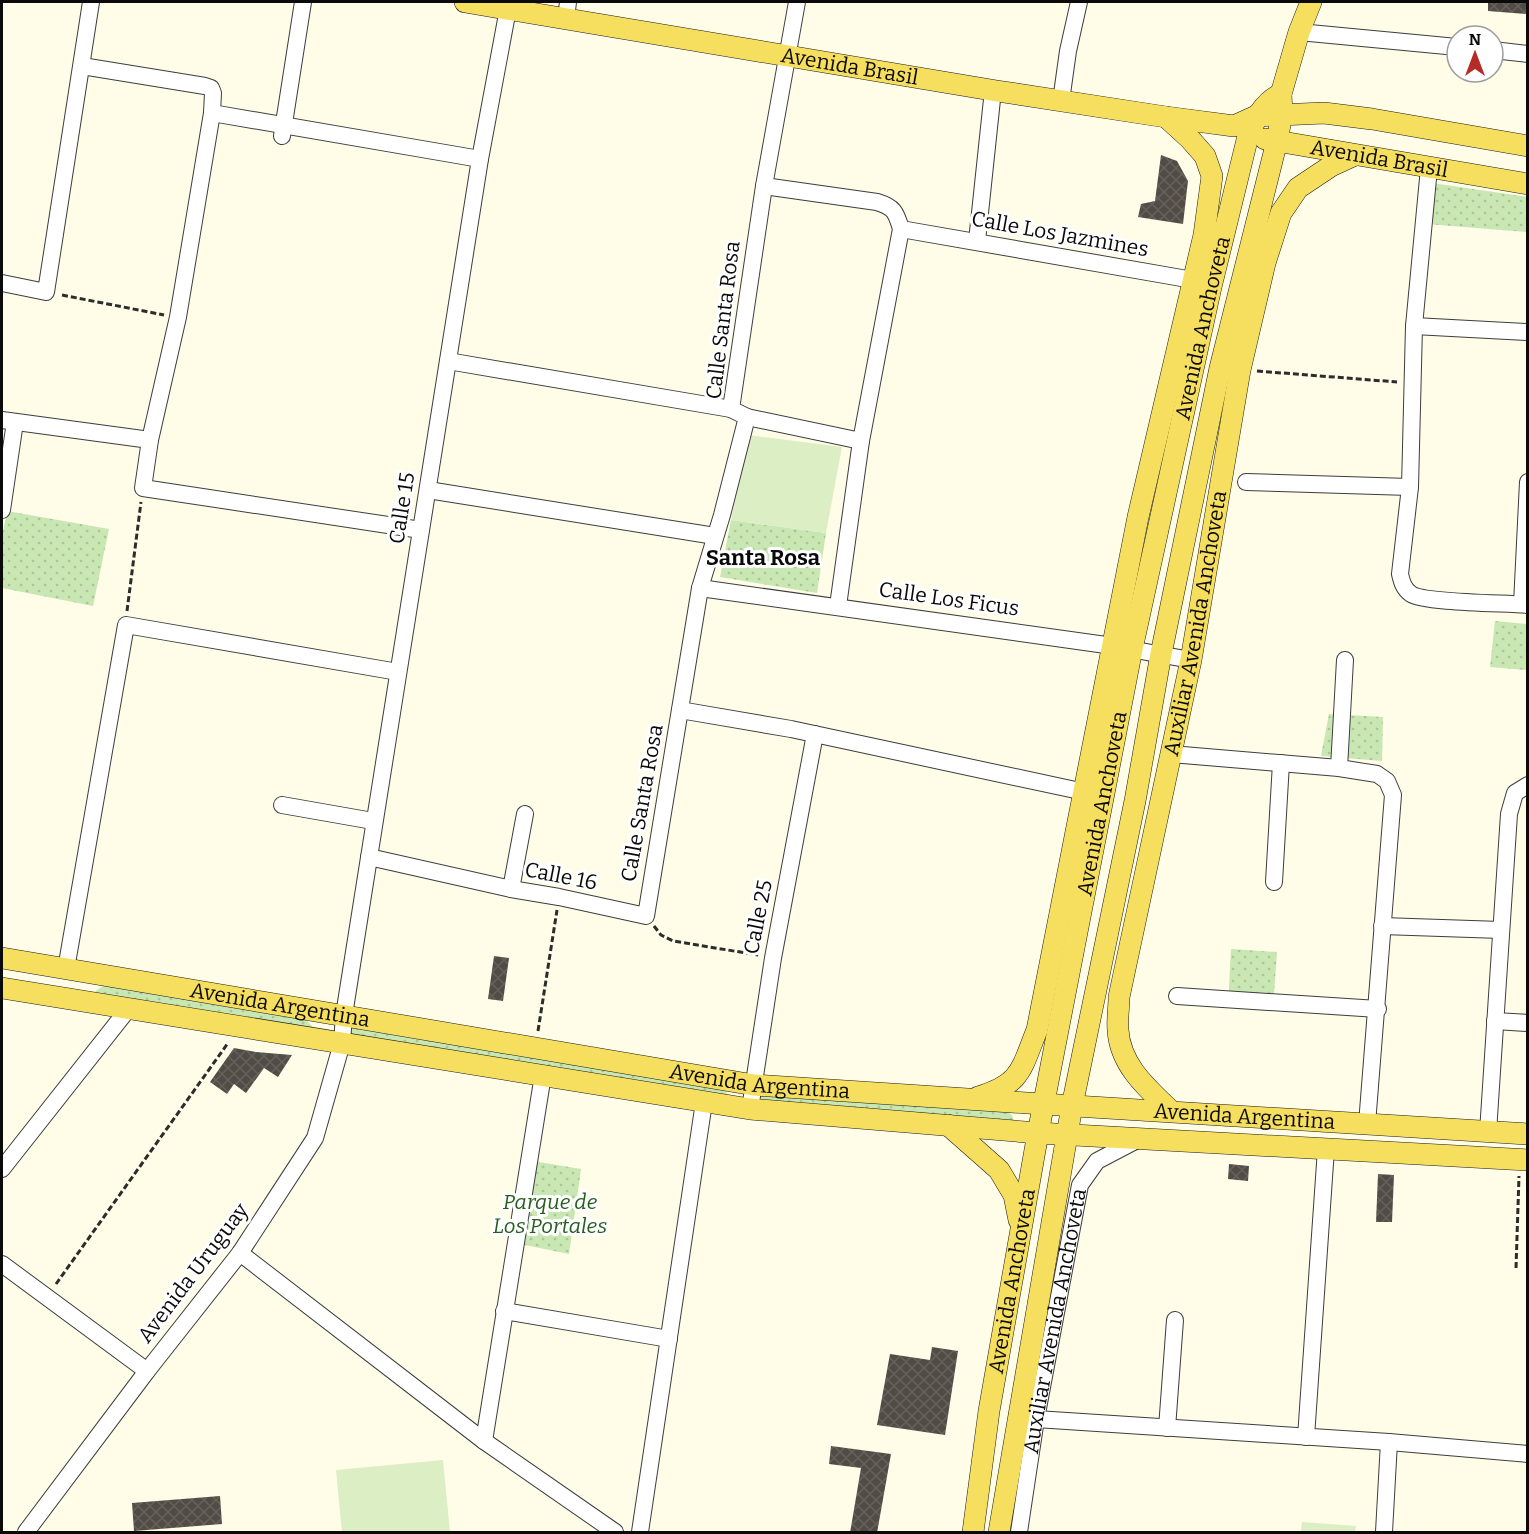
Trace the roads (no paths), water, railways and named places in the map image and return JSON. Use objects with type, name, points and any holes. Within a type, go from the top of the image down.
[{"type":"main road","name":"Avenida Brasil","points":[[465,2],[508,9],[567,10],[787,56],[1166,117],[1241,131],[1277,141],[1527,184]]},
{"type":"main road","name":"Avenida Anchoveta","points":[[999,1533],[1072,1106],[1135,801],[1161,654],[1220,368],[1277,141],[1281,104],[1299,32],[1311,2]]},
{"type":"main road","name":"Avenida Anchoveta","points":[[1202,284],[1241,131],[1274,97],[1281,104]]},
{"type":"main road","name":"Avenida Brasil","points":[[1281,104],[1527,146]]},
{"type":"main road","points":[[971,1099],[999,1091],[1019,1074],[1037,1030],[1093,794],[1122,648],[1138,517],[1202,284],[1204,235],[1212,176],[1205,156],[1166,117]]},
{"type":"main road","name":"Auxiliar Avenida Anchoveta","points":[[1171,1111],[1133,1072],[1122,1052],[1118,1030],[1119,997],[1191,660],[1240,370],[1265,263],[1281,213],[1298,188],[1331,166],[1355,155]]},
{"type":"main road","name":"Avenida Anchoveta","points":[[973,1533],[989,1411],[1043,1104],[1093,794]]},
{"type":"main road","name":"Avenida Argentina","points":[[2,958],[754,1084],[1527,1134]]},
{"type":"main road","name":"Avenida Argentina","points":[[2,988],[750,1109],[1067,1135],[1523,1160]]},
{"type":"main road","points":[[948,1125],[999,1170],[1014,1195],[1021,1227]]},
{"type":"street","points":[[2,283],[46,292],[91,2]]},
{"type":"street","points":[[283,131],[303,2]]},
{"type":"street","name":"Calle Santa Rosa","points":[[646,916],[700,588],[722,515],[747,417],[731,409],[764,186],[797,2]]},
{"type":"street","points":[[1061,101],[1068,51],[1079,2]]},
{"type":"street","name":"Calle 15","points":[[344,1015],[480,159],[508,9]]},
{"type":"street","points":[[1299,32],[1445,46]]},
{"type":"street","points":[[1505,51],[1527,54]]},
{"type":"street","points":[[82,66],[205,86],[211,88],[213,93],[212,113],[178,317],[150,440],[143,488],[421,530]]},
{"type":"street","points":[[977,242],[993,90]]},
{"type":"street","points":[[212,113],[283,131],[480,159]]},
{"type":"street","points":[[1429,168],[1414,326],[1410,488],[1400,574],[1404,587],[1413,596],[1430,599],[1525,604],[1527,482]]},
{"type":"street","points":[[764,186],[889,205],[897,214],[901,229],[861,441],[837,606]]},
{"type":"street","name":"Calle Los Jazmines","points":[[901,229],[1202,284]]},
{"type":"street","points":[[1414,326],[1527,332]]},
{"type":"street","points":[[448,361],[731,409]]},
{"type":"street","points":[[747,417],[861,441]]},
{"type":"street","points":[[2,510],[8,421],[150,440]]},
{"type":"street","points":[[1246,482],[1410,488]]},
{"type":"street","points":[[428,490],[715,536]]},
{"type":"street","name":"Calle Los Ficus","points":[[700,588],[837,606],[1191,660]]},
{"type":"street","points":[[66,969],[126,625],[398,672]]},
{"type":"street","points":[[1338,768],[1344,660]]},
{"type":"street","points":[[680,710],[815,734],[1093,794]]},
{"type":"street","name":"Calle 25","points":[[750,1109],[772,958],[815,734]]},
{"type":"street","points":[[1171,754],[1338,768],[1377,774],[1387,781],[1393,795],[1368,1124]]},
{"type":"street","points":[[1274,882],[1281,763]]},
{"type":"street","points":[[1488,1132],[1509,814],[1515,793],[1527,785]]},
{"type":"street","points":[[282,805],[373,821]]},
{"type":"street","points":[[511,889],[525,814]]},
{"type":"street","name":"Calle 16","points":[[369,857],[646,916]]},
{"type":"street","points":[[1382,926],[1501,930]]},
{"type":"street","points":[[1177,996],[1378,1010]]},
{"type":"street","points":[[2,1169],[129,1008]]},
{"type":"street","name":"Avenida Uruguay","points":[[26,1533],[147,1371],[240,1253],[315,1138],[342,1043],[344,1015]]},
{"type":"street","points":[[1495,1021],[1527,1023]]},
{"type":"street","points":[[484,1441],[543,1075]]},
{"type":"street","points":[[640,1533],[704,1102]]},
{"type":"street","name":"Auxiliar Avenida Anchoveta","points":[[1019,1533],[1036,1419],[1080,1185],[1097,1161],[1139,1139]]},
{"type":"street","points":[[1306,1437],[1326,1149]]},
{"type":"street","points":[[240,1253],[484,1441],[615,1533]]},
{"type":"street","points":[[2,1264],[147,1371]]},
{"type":"street","points":[[504,1311],[669,1339]]},
{"type":"street","points":[[1167,1428],[1175,1320]]},
{"type":"street","points":[[1036,1419],[1389,1442],[1527,1454]]},
{"type":"street","points":[[1384,1533],[1389,1442]]},
{"type":"district","name":"Santa Rosa","points":[[763,557]]},
{"type":"park label","name":"Parque de Los Portales","points":[[550,1214]]}]
